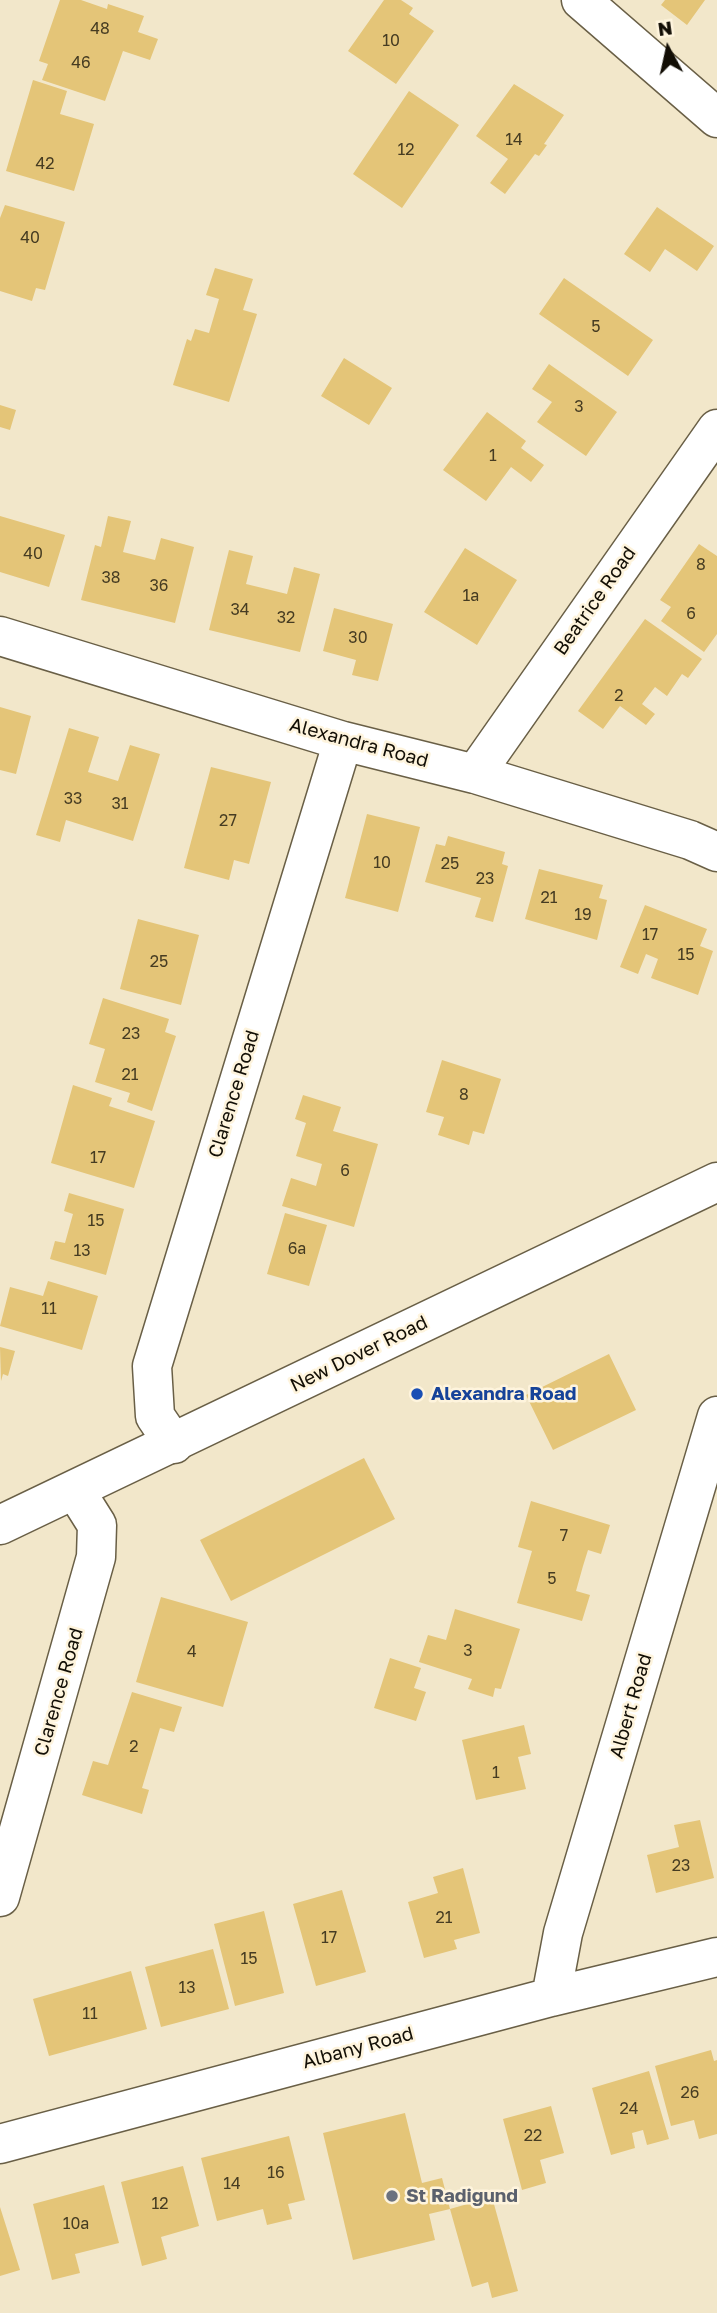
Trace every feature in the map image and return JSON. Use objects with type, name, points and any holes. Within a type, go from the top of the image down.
[{"type":"street","points":[[581,0],[717,118]]},
{"type":"street","name":"Beatrice Road","points":[[475,775],[717,429]]},
{"type":"street","name":"Alexandra Road","points":[[0,635],[343,741],[475,775],[690,840],[717,852]]},
{"type":"street","name":"Clarence Road","points":[[174,1444],[155,1416],[152,1366],[343,741]]},
{"type":"street","name":"New Dover Road","points":[[0,1525],[717,1182]]},
{"type":"street","name":"Albert Road","points":[[551,1997],[563,1933],[717,1416]]},
{"type":"street","name":"Clarence Road","points":[[0,1897],[96,1557],[97,1525],[75,1490]]},
{"type":"street","name":"Albany Road","points":[[0,2144],[551,1997],[717,1957]]},
{"type":"building","points":[[60,0],[81,0],[107,9],[108,4],[144,16],[138,32],[158,39],[150,60],[123,51],[105,101],[42,80],[48,64],[39,61]]},
{"type":"building","points":[[384,0],[401,0],[413,8],[409,14],[434,31],[396,84],[348,51]]},
{"type":"building","points":[[665,0],[705,0],[687,25],[661,5]]},
{"type":"building","points":[[33,80],[67,91],[60,114],[94,124],[74,191],[6,171]]},
{"type":"building","points":[[514,84],[564,115],[539,156],[535,154],[505,194],[490,183],[508,159],[476,136]]},
{"type":"building","points":[[409,91],[459,125],[402,208],[353,174]]},
{"type":"building","points":[[5,205],[65,222],[45,290],[36,288],[32,301],[0,291],[0,218]]},
{"type":"building","points":[[657,207],[714,246],[697,271],[665,249],[650,272],[624,254]]},
{"type":"building","points":[[215,268],[253,279],[243,310],[257,314],[229,402],[173,385],[187,339],[191,341],[195,329],[209,333],[219,299],[206,295]]},
{"type":"building","points":[[564,278],[653,340],[628,376],[539,314]]},
{"type":"building","points":[[344,358],[392,388],[369,425],[321,396]]},
{"type":"building","points":[[549,364],[617,412],[586,456],[537,422],[552,402],[532,389]]},
{"type":"building","points":[[0,405],[16,410],[10,430],[0,427]]},
{"type":"building","points":[[487,412],[526,441],[521,448],[544,465],[531,482],[511,467],[486,501],[443,470]]},
{"type":"building","points":[[0,516],[65,535],[49,587],[0,572]]},
{"type":"building","points":[[108,516],[131,521],[123,552],[155,560],[161,538],[194,547],[175,623],[81,600],[95,545],[101,547]]},
{"type":"building","points":[[699,544],[717,556],[717,634],[704,652],[661,621],[671,607],[660,600]]},
{"type":"building","points":[[465,548],[517,580],[477,645],[424,612]]},
{"type":"building","points":[[229,550],[253,556],[246,584],[287,594],[294,567],[320,574],[300,652],[209,630]]},
{"type":"building","points":[[334,608],[393,624],[378,681],[352,675],[356,660],[323,651]]},
{"type":"building","points":[[645,619],[702,659],[688,678],[682,674],[667,696],[655,687],[642,704],[655,714],[646,725],[620,706],[603,729],[578,711]]},
{"type":"building","points":[[0,707],[31,716],[16,774],[0,770]]},
{"type":"building","points":[[69,728],[99,737],[88,772],[118,781],[130,745],[160,754],[133,841],[66,820],[60,842],[36,835]]},
{"type":"building","points":[[211,767],[271,782],[249,864],[234,860],[229,880],[184,868]]},
{"type":"building","points":[[367,814],[420,827],[398,912],[345,898]]},
{"type":"building","points":[[448,836],[505,852],[502,864],[508,866],[493,922],[475,917],[481,898],[425,882],[436,844],[445,846]]},
{"type":"building","points":[[539,869],[603,885],[599,898],[607,900],[597,940],[525,919]]},
{"type":"building","points":[[645,905],[707,929],[700,946],[713,951],[698,995],[651,978],[658,959],[646,954],[638,974],[620,967]]},
{"type":"building","points":[[138,919],[199,935],[181,1005],[120,989]]},
{"type":"building","points":[[103,998],[169,1019],[165,1032],[176,1036],[152,1111],[127,1102],[130,1093],[95,1082],[105,1049],[89,1044]]},
{"type":"building","points":[[442,1060],[501,1079],[484,1134],[473,1131],[469,1145],[438,1135],[444,1117],[426,1112]]},
{"type":"building","points":[[73,1085],[112,1098],[109,1106],[155,1121],[134,1188],[51,1163]]},
{"type":"building","points":[[303,1095],[341,1107],[333,1131],[378,1144],[354,1227],[282,1206],[291,1178],[316,1186],[322,1164],[296,1156],[306,1123],[295,1119]]},
{"type":"building","points":[[69,1193],[124,1209],[106,1275],[50,1259],[55,1241],[65,1243],[73,1214],[64,1211]]},
{"type":"building","points":[[285,1213],[327,1225],[309,1286],[267,1274]]},
{"type":"building","points":[[48,1281],[98,1296],[82,1350],[0,1326],[10,1287],[43,1296]]},
{"type":"building","points":[[0,1347],[15,1351],[8,1376],[3,1374],[1,1381]]},
{"type":"building","points":[[609,1354],[636,1410],[553,1450],[526,1395]]},
{"type":"building","points":[[364,1458],[395,1519],[231,1601],[200,1540]]},
{"type":"building","points":[[531,1501],[610,1525],[601,1554],[588,1550],[583,1566],[576,1591],[590,1595],[582,1621],[517,1603],[532,1551],[518,1547]]},
{"type":"building","points":[[161,1597],[248,1622],[223,1707],[136,1682]]},
{"type":"building","points":[[455,1609],[520,1629],[501,1689],[495,1688],[493,1697],[468,1689],[472,1679],[419,1662],[428,1635],[446,1640]]},
{"type":"building","points":[[390,1658],[421,1668],[414,1688],[426,1692],[416,1721],[374,1708]]},
{"type":"building","points":[[132,1692],[182,1707],[174,1732],[160,1728],[142,1788],[149,1790],[142,1814],[82,1795],[93,1761],[108,1765]]},
{"type":"building","points":[[524,1725],[531,1754],[518,1757],[526,1789],[476,1800],[462,1740]]},
{"type":"building","points":[[700,1820],[714,1878],[656,1893],[647,1855],[679,1847],[674,1825]]},
{"type":"building","points":[[463,1868],[480,1933],[454,1940],[457,1949],[424,1958],[408,1902],[438,1893],[433,1877]]},
{"type":"building","points":[[342,1890],[366,1972],[316,1986],[293,1904]]},
{"type":"building","points":[[264,1911],[284,1993],[235,2006],[214,1924]]},
{"type":"building","points":[[213,1949],[229,2009],[161,2027],[145,1967]]},
{"type":"building","points":[[131,1971],[147,2029],[49,2056],[33,1999]]},
{"type":"building","points":[[711,2050],[714,2061],[717,2060],[717,2134],[699,2139],[694,2120],[671,2126],[655,2066]]},
{"type":"building","points":[[649,2071],[669,2139],[647,2145],[643,2130],[632,2133],[635,2148],[611,2155],[592,2088]]},
{"type":"building","points":[[551,2106],[564,2153],[540,2160],[546,2183],[522,2190],[503,2119]]},
{"type":"building","name":"St Radigund","points":[[405,2113],[422,2183],[442,2178],[450,2209],[429,2214],[435,2240],[353,2260],[323,2133]]},
{"type":"building","points":[[289,2136],[305,2200],[288,2204],[292,2219],[267,2225],[263,2209],[217,2221],[201,2158]]},
{"type":"building","points":[[183,2166],[199,2226],[161,2237],[167,2259],[142,2266],[121,2182]]},
{"type":"building","points":[[104,2185],[119,2243],[75,2254],[80,2273],[52,2280],[33,2204]]},
{"type":"building","points":[[492,2197],[518,2291],[492,2298],[488,2282],[472,2287],[450,2209]]},
{"type":"building","points":[[0,2207],[20,2270],[0,2276]]},
{"type":"place","name":"Alexandra Road","points":[[417,1394]]},
{"type":"place","name":"St Radigund","points":[[392,2196]]}]
